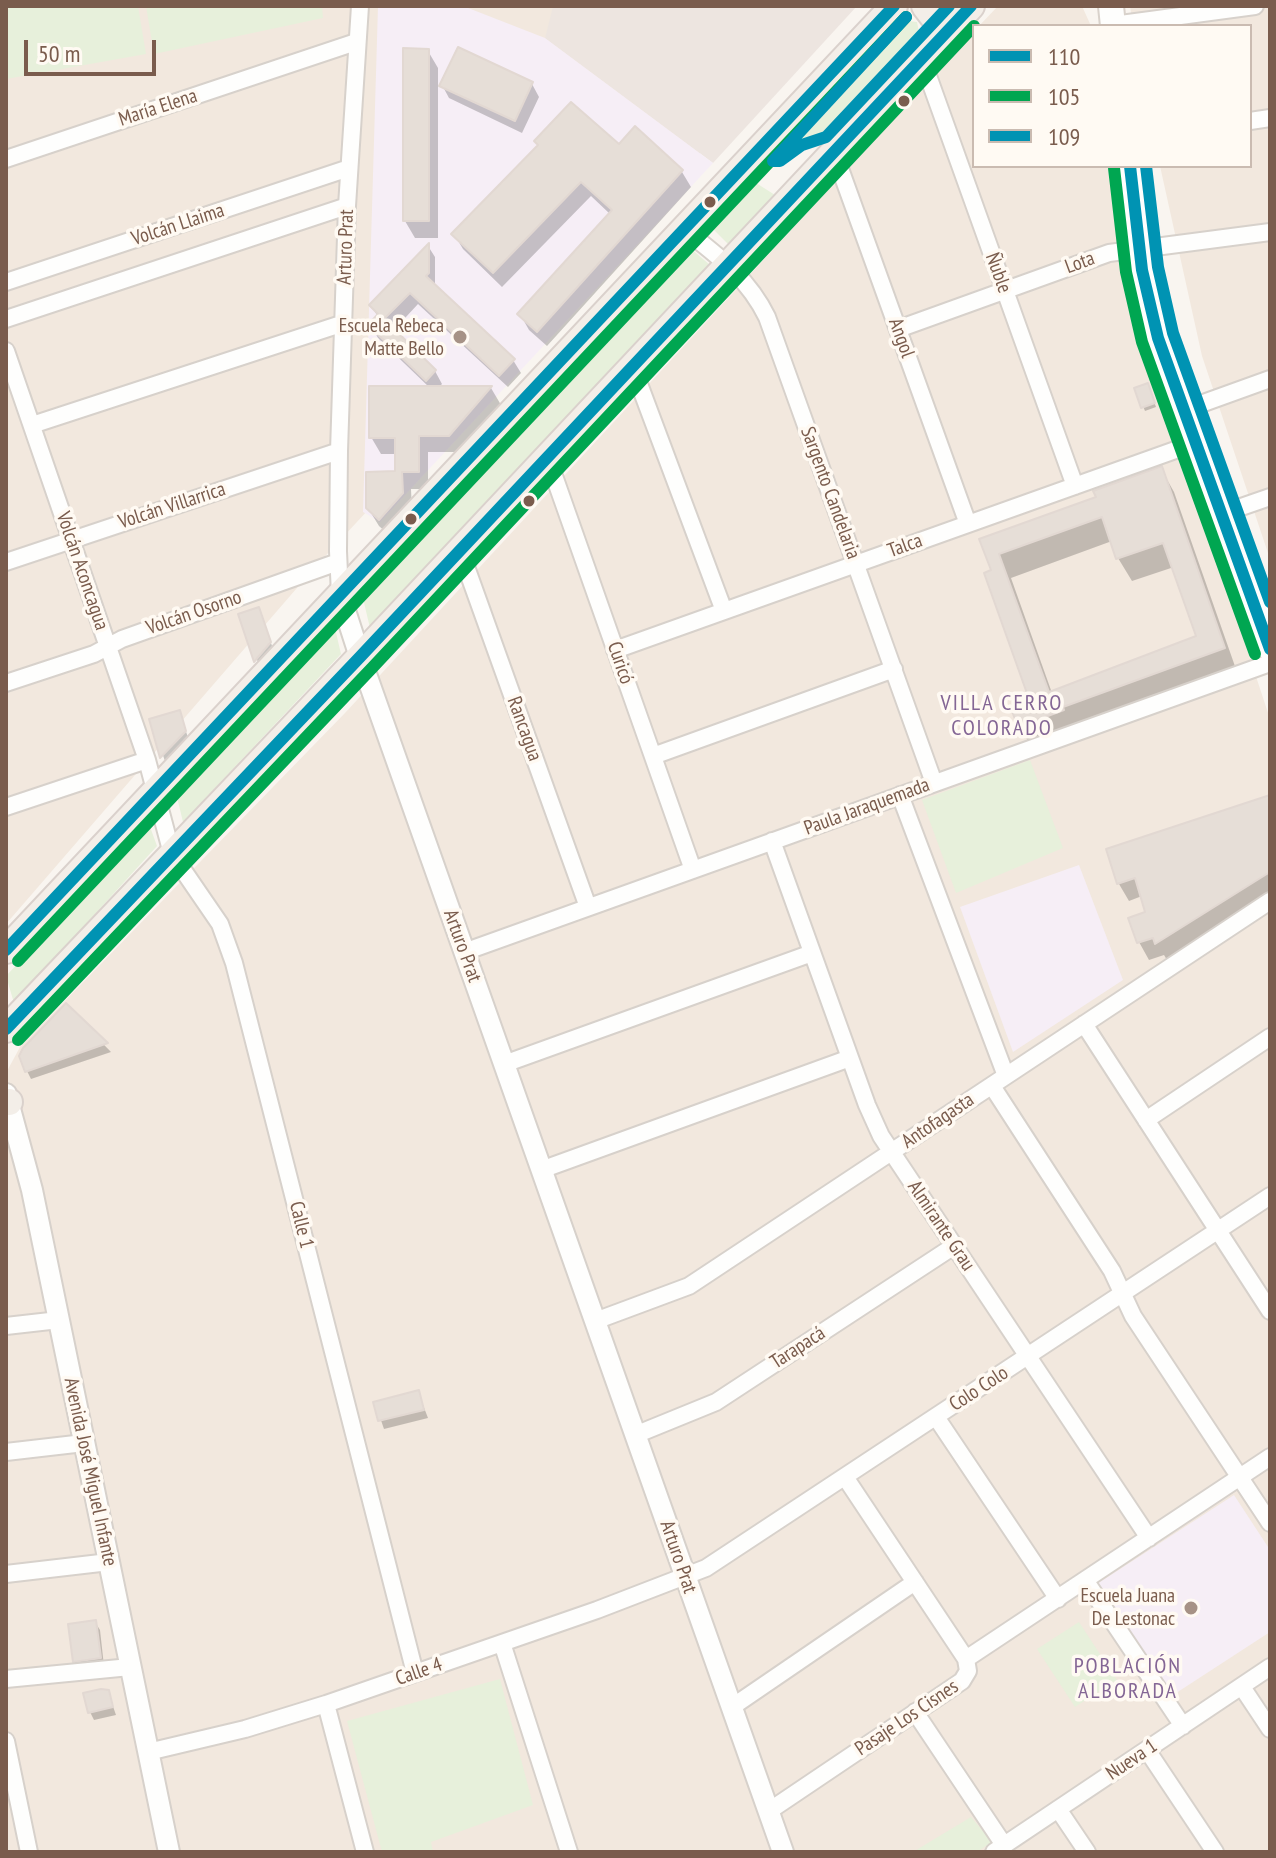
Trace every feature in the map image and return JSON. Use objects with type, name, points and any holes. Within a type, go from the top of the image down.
[{"type":"main road","points":[[6,950],[894,6]]},
{"type":"main road","points":[[925,6],[939,24],[940,40]]},
{"type":"main road","points":[[6,1029],[971,6]]},
{"type":"main road","points":[[1130,168],[1139,248],[1151,315],[1221,514],[1265,618],[1270,649]]},
{"type":"street","name":"Arturo Prat","points":[[360,6],[347,206],[339,451],[340,595],[783,1852]]},
{"type":"street","points":[[1112,19],[1255,6]]},
{"type":"street","name":"María Elena","points":[[6,159],[356,42]]},
{"type":"street","name":"Ñuble","points":[[922,59],[1075,486]]},
{"type":"street","name":"Angol","points":[[834,152],[968,524]]},
{"type":"street","name":"Volcán Llaima","points":[[6,282],[349,168]]},
{"type":"street","name":"Volcán Llaima","points":[[6,319],[347,206]]},
{"type":"street","name":"Sargento Candelaria","points":[[685,230],[728,263],[753,291],[767,317],[934,783]]},
{"type":"street","name":"Lota","points":[[898,329],[1100,255],[1270,232]]},
{"type":"street","points":[[32,425],[344,323]]},
{"type":"street","name":"Volcán Aconcagua","points":[[6,351],[156,791]]},
{"type":"street","points":[[632,365],[724,611]]},
{"type":"street","points":[[1184,410],[1270,379]]},
{"type":"street","name":"Talca","points":[[615,650],[1195,443]]},
{"type":"street","name":"Volcán Villarrica","points":[[6,562],[339,451]]},
{"type":"street","name":"Curicó","points":[[547,456],[693,870]]},
{"type":"street","points":[[1221,514],[1270,497]]},
{"type":"street","name":"Rancagua","points":[[460,550],[588,907]]},
{"type":"street","name":"Volcán Osorno","points":[[6,683],[94,654],[122,639],[338,562]]},
{"type":"street","name":"Paula Jaraquemada","points":[[464,952],[1270,663]]},
{"type":"street","points":[[653,756],[894,669]]},
{"type":"street","points":[[6,807],[147,760]]},
{"type":"street","name":"Calle 1","points":[[156,791],[172,854],[220,924],[234,963],[415,1673]]},
{"type":"street","points":[[900,795],[999,1081],[1112,1271],[1133,1316],[1270,1523]]},
{"type":"street","name":"Almirante Grau","points":[[772,841],[874,1121],[891,1152],[1149,1538]]},
{"type":"street","name":"Antofagasta","points":[[595,1321],[689,1286],[1270,901]]},
{"type":"street","points":[[504,1064],[812,953]]},
{"type":"street","points":[[1084,1024],[1270,1311]]},
{"type":"street","points":[[1146,1120],[1270,1037]]},
{"type":"street","points":[[541,1170],[850,1058]]},
{"type":"street","name":"Avenida José Miguel Infante","points":[[7,1099],[32,1190],[169,1852]]},
{"type":"street","name":"Colo Colo","points":[[686,1578],[714,1563],[1270,1196]]},
{"type":"street","name":"Tarapacá","points":[[635,1435],[716,1402],[954,1246]]},
{"type":"street","points":[[6,1326],[59,1320]]},
{"type":"street","points":[[936,1417],[1058,1599]]},
{"type":"street","points":[[6,1452],[84,1443]]},
{"type":"street","name":"Pasaje Los Cisnes","points":[[769,1811],[962,1681],[968,1671],[966,1659],[1270,1457]]},
{"type":"street","points":[[845,1477],[966,1659]]},
{"type":"street","points":[[6,1574],[109,1562]]},
{"type":"street","name":"Calle 4","points":[[148,1752],[245,1729],[326,1704],[686,1578]]},
{"type":"street","points":[[1085,1580],[1183,1726]]},
{"type":"street","points":[[732,1707],[915,1582]]},
{"type":"street","points":[[502,1643],[569,1852]]},
{"type":"street","points":[[6,1679],[130,1667]]},
{"type":"street","name":"Nueva 1","points":[[999,1849],[1270,1667]]},
{"type":"street","points":[[1242,1687],[1270,1729]]},
{"type":"street","points":[[326,1704],[365,1852]]},
{"type":"street","points":[[915,1712],[999,1849]]},
{"type":"street","points":[[6,1741],[29,1852]]},
{"type":"street","points":[[1147,1750],[1215,1852]]},
{"type":"street","points":[[1058,1809],[1087,1852]]},
{"type":"shaded area","points":[[6,6],[837,6],[316,566],[6,924]]},
{"type":"shaded area","name":"Escuela Rebeca Matte Bello","points":[[378,6],[463,6],[545,38],[713,163],[380,522],[363,512]]},
{"type":"shaded area","points":[[553,6],[857,6],[713,163],[545,38]]},
{"type":"shaded area","points":[[998,6],[1082,6],[1090,24],[981,24]]},
{"type":"shaded area","points":[[1130,6],[1270,6],[1270,559],[1202,356],[1160,168],[1252,168],[1252,24],[1133,24]]},
{"type":"shaded area","points":[[972,34],[972,168],[1116,168],[1140,324],[1270,719],[1270,1852],[6,1852],[6,1073],[20,1047],[345,713]]},
{"type":"shaded area","points":[[1079,865],[1123,980],[1013,1052],[960,907]]},
{"type":"shaded area","name":"Escuela Juana De Lestonac","points":[[1234,1495],[1270,1550],[1270,1632],[1170,1697],[1097,1584]]},
{"type":"green space","points":[[6,6],[138,6],[146,54],[6,79]]},
{"type":"green space","points":[[146,6],[322,6],[323,18],[154,54]]},
{"type":"green space","points":[[900,20],[917,22],[920,37],[852,112],[812,145],[770,165]]},
{"type":"green space","points":[[753,181],[775,195],[729,245],[708,224]]},
{"type":"green space","points":[[690,248],[710,265],[370,628],[361,590]]},
{"type":"green space","points":[[334,624],[341,654],[183,822],[176,793]]},
{"type":"green space","points":[[1030,760],[1063,848],[956,893],[922,800]]},
{"type":"green space","points":[[149,824],[157,846],[14,1003],[6,976]]},
{"type":"green space","points":[[1079,1622],[1117,1680],[1075,1707],[1037,1649]]},
{"type":"green space","points":[[500,1679],[533,1805],[431,1842],[433,1852],[382,1852],[347,1721]]},
{"type":"green space","points":[[971,1817],[992,1842],[977,1852],[913,1852]]},
{"type":"building","points":[[458,47],[533,82],[515,121],[439,86]]},
{"type":"building","points":[[403,48],[429,49],[429,221],[403,221]]},
{"type":"building","points":[[571,102],[619,144],[635,126],[683,170],[537,332],[517,314],[612,210],[581,182],[493,273],[451,234],[538,145],[534,141]]},
{"type":"building","points":[[429,243],[429,273],[426,276],[515,359],[499,376],[410,293],[384,319],[436,370],[426,381],[368,325],[378,314],[369,305]]},
{"type":"building","points":[[1148,383],[1155,403],[1141,408],[1134,388]]},
{"type":"building","points":[[369,386],[492,386],[449,436],[419,436],[419,472],[402,472],[403,493],[379,520],[366,508],[366,472],[395,471],[395,438],[369,438]]},
{"type":"building","points":[[1162,466],[1225,648],[1063,707],[1064,710],[1018,727],[1010,706],[1029,699],[984,573],[991,570],[979,539],[1096,497],[1093,491]],"holes":[[[1102,517],[1116,559],[1163,543],[1196,636],[1049,692],[999,554]]]},
{"type":"building","points":[[259,607],[271,642],[254,662],[238,614]]},
{"type":"building","points":[[180,710],[186,731],[160,758],[149,719]]},
{"type":"building","points":[[1270,795],[1270,872],[1155,944],[1153,938],[1137,943],[1128,918],[1145,912],[1135,878],[1117,884],[1106,849]]},
{"type":"building","points":[[66,1003],[108,1043],[25,1072],[19,1056],[23,1048]]},
{"type":"building","points":[[419,1390],[424,1410],[378,1421],[373,1402]]},
{"type":"building","points":[[96,1620],[101,1658],[73,1662],[68,1624]]},
{"type":"building","points":[[109,1690],[113,1707],[88,1713],[83,1693]]},
{"type":"transit line","name":"110","points":[[6,950],[894,6]]},
{"type":"transit line","name":"109","points":[[906,17],[773,161],[780,161],[802,145],[826,137],[949,6]]},
{"type":"transit line","name":"110","points":[[6,1029],[971,6]]},
{"type":"transit line","name":"105","points":[[18,961],[906,17]]},
{"type":"transit line","name":"105","points":[[18,1040],[972,28]]},
{"type":"transit line","name":"105","points":[[1114,168],[1126,272],[1142,342],[1255,654]]},
{"type":"transit line","name":"110","points":[[1130,168],[1142,270],[1158,338],[1270,649]]},
{"type":"transit line","name":"109","points":[[1146,168],[1158,267],[1173,333],[1270,602]]},
{"type":"place","name":"Escuela Rebeca Matte Bello","points":[[460,337]]},
{"type":"place","name":"Escuela Juana De Lestonac","points":[[1191,1608]]},
{"type":"district","name":"VILLA CERRO COLORADO","points":[[1002,716]]},
{"type":"district","name":"POBLACIÓN ALBORADA","points":[[1128,1680]]}]
